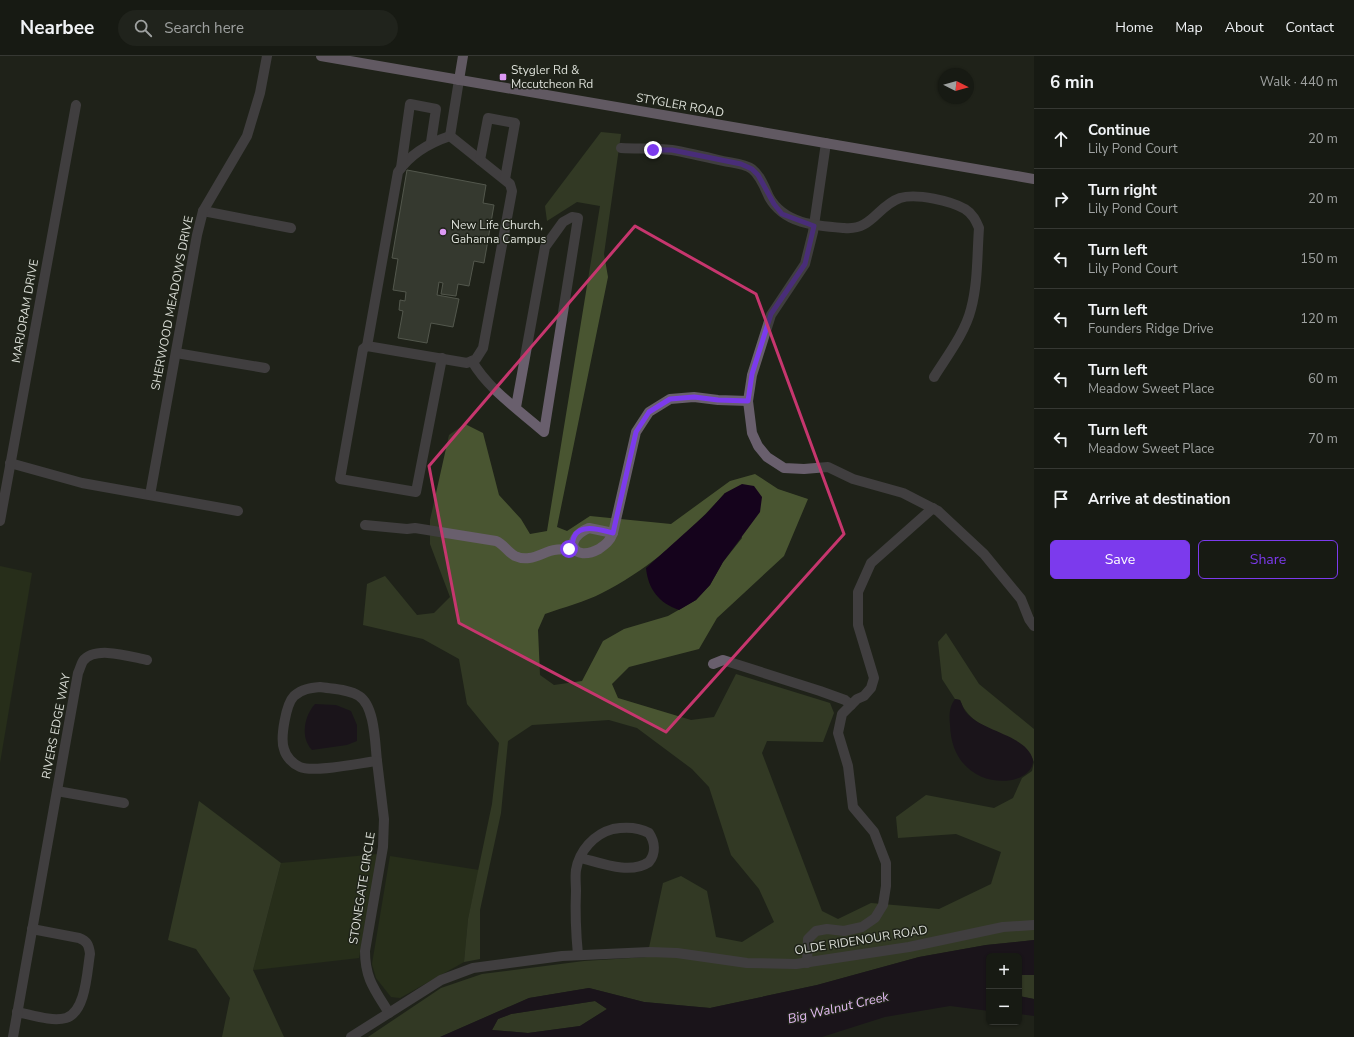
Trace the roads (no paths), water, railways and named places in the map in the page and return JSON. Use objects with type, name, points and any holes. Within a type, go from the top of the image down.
[{"type":"main road","name":"STYGLER ROAD","points":[[321,56],[1034,180]]},
{"type":"main road","points":[[459,80],[463,56]]},
{"type":"street","name":"SHERWOOD MEADOWS DRIVE","points":[[150,495],[203,211],[247,136],[260,93],[267,56]]},
{"type":"street","points":[[450,136],[459,80]]},
{"type":"street","points":[[401,168],[410,104],[436,109],[431,142]]},
{"type":"street","name":"MARJORAM DRIVE","points":[[0,521],[76,105]]},
{"type":"street","points":[[480,160],[488,118],[515,123],[505,179]]},
{"type":"street","points":[[442,358],[416,492],[340,480],[364,349],[367,346],[398,172],[431,142],[450,136]]},
{"type":"street","points":[[367,346],[467,363],[476,359],[483,348],[512,191],[510,184],[505,179],[450,136]]},
{"type":"street","points":[[826,143],[814,226],[805,264],[771,314],[752,374],[748,401],[752,433],[758,446],[767,457],[784,468],[804,470],[828,467],[853,479],[903,493],[933,508],[984,554],[1021,599],[1029,619],[1034,626]]},
{"type":"street","points":[[621,148],[672,150],[741,164],[752,169],[758,175],[774,204],[782,214],[814,226],[851,229],[861,227],[892,202],[910,196],[939,200],[966,210],[976,219],[979,228],[975,290],[971,310],[963,329],[934,377]]},
{"type":"street","points":[[203,211],[291,228]]},
{"type":"street","points":[[472,361],[480,375],[544,432],[578,218],[572,217],[563,222],[545,247],[516,407]]},
{"type":"street","points":[[176,353],[265,368]]},
{"type":"street","points":[[573,544],[576,550],[582,554],[589,554],[606,544],[611,539],[636,432],[649,412],[670,399],[694,397],[718,400],[748,401]]},
{"type":"street","points":[[10,463],[82,483],[238,511]]},
{"type":"street","points":[[807,963],[808,939],[816,931],[827,929],[844,931],[862,927],[875,918],[884,898],[886,886],[886,863],[874,832],[853,807],[848,766],[838,733],[842,714],[857,699],[864,696],[871,688],[874,678],[858,625],[858,592],[871,563],[933,508]]},
{"type":"street","points":[[365,525],[407,529],[415,528],[501,542],[515,556],[529,558],[537,557],[558,549],[569,549],[573,544],[574,537],[579,532],[589,528],[613,533]]},
{"type":"street","name":"RIVERS EDGE WAY","points":[[13,1037],[78,673],[84,660],[94,654],[106,653],[147,660]]},
{"type":"street","points":[[713,664],[724,660],[820,691],[845,700],[851,705]]},
{"type":"street","name":"STONEGATE CIRCLE","points":[[377,761],[314,769],[301,767],[290,760],[284,749],[282,736],[287,710],[293,697],[305,688],[320,687],[348,692],[360,696],[368,705],[371,716],[377,761],[384,819],[383,847],[365,951],[365,968],[371,984],[389,1013]]},
{"type":"street","name":"RIVERS EDGE WAY","points":[[57,791],[124,803]]},
{"type":"street","points":[[578,955],[575,930],[576,869],[581,858],[590,842],[602,833],[616,829],[631,828],[648,833],[654,844],[654,853],[649,862],[634,867],[622,867],[581,858]]},
{"type":"street","name":"OLDE RIDENOUR ROAD","points":[[352,1037],[441,980],[473,968],[578,955],[678,952],[747,963],[796,964],[894,949],[1003,927],[1034,925]]},
{"type":"street","points":[[17,1012],[55,1019],[67,1018],[76,1011],[82,1000],[90,954],[90,947],[86,941],[79,938],[32,929]]},
{"type":"water","points":[[742,484],[754,486],[762,497],[760,512],[723,562],[710,585],[696,600],[679,610],[672,607],[660,599],[652,589],[647,576],[646,568],[706,514],[725,493]]},
{"type":"water","points":[[955,699],[960,700],[965,711],[972,718],[1022,744],[1029,751],[1033,760],[1030,770],[1021,777],[1008,781],[993,780],[977,775],[964,764],[954,748],[950,725],[950,712]]},
{"type":"water","points":[[315,704],[336,705],[351,711],[357,725],[357,741],[347,745],[312,750],[306,739],[305,727],[308,715]]},
{"type":"water","name":"Big Walnut Creek","points":[[1034,940],[1034,975],[1022,975],[1022,953],[986,953],[986,1011],[950,1006],[885,1017],[822,1037],[440,1037],[529,998],[589,988],[644,1002],[710,1008],[817,985],[919,957],[986,945]],"holes":[[[595,1001],[607,1009],[580,1026],[528,1033],[492,1030],[498,1019],[511,1014]]]},
{"type":"water","points":[[1022,997],[1034,999],[1034,1016],[1022,1014]]},
{"type":"place","name":"Stygler Rd & Mccutcheon Rd","points":[[503,77]]},
{"type":"place","name":"New Life Church, Gahanna Campus","points":[[443,232]]}]
